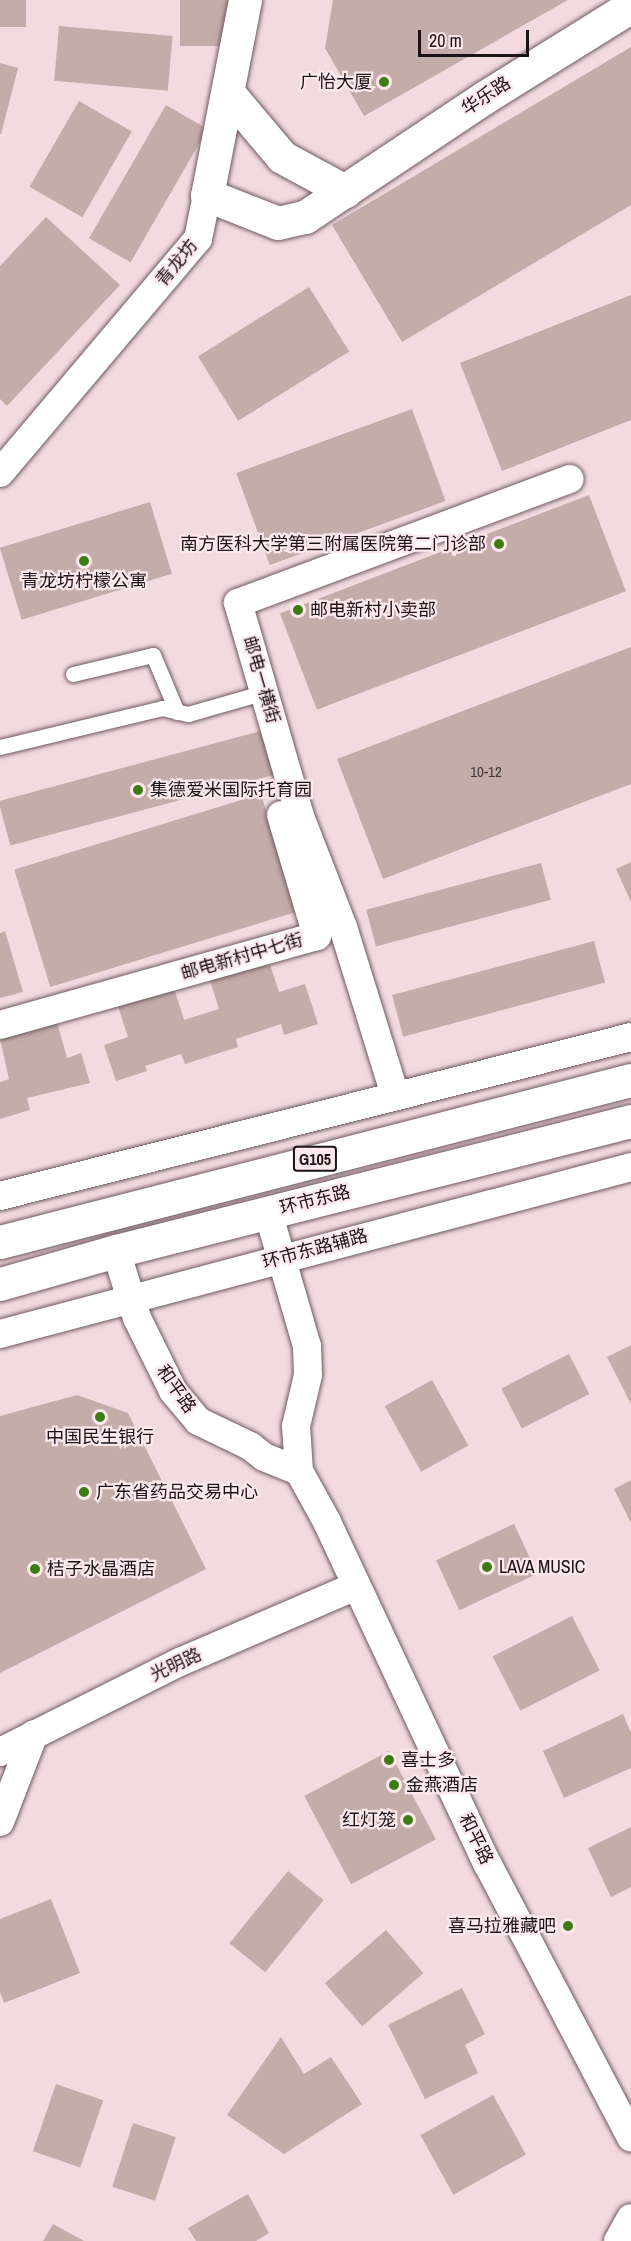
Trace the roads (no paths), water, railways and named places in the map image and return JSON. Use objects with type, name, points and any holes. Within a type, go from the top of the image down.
[{"type":"main road","name":"青龙坊","points":[[207,195],[229,94],[245,0]]},
{"type":"main road","name":"华乐路","points":[[207,195],[278,223],[305,218],[631,6]]},
{"type":"main road","points":[[229,94],[282,157],[345,190]]},
{"type":"main road","name":"G105","points":[[0,1242],[631,1080]]},
{"type":"main road","name":"环市东路","points":[[0,1284],[117,1251],[631,1121]]},
{"type":"street","name":"青龙坊","points":[[0,473],[198,239],[207,195]]},
{"type":"street","name":"邮电一横街","points":[[395,1095],[343,927],[300,816],[238,603],[570,479]]},
{"type":"street","name":"邮电新村中七街","points":[[0,1025],[317,936],[277,801],[287,770]]},
{"type":"street","points":[[0,1196],[631,1037]]},
{"type":"street","name":"环市东路辅路","points":[[0,1334],[282,1257],[631,1167]]},
{"type":"street","name":"和平路","points":[[268,1212],[307,1346],[308,1375],[296,1426],[299,1471],[487,1863],[631,2137]]},
{"type":"street","name":"和平路","points":[[117,1251],[129,1298],[173,1391],[198,1420],[250,1446],[264,1457],[299,1471]]},
{"type":"street","name":"光明路","points":[[0,1752],[182,1661],[356,1586]]},
{"type":"street","points":[[0,1822],[34,1734]]},
{"type":"street","points":[[618,2241],[631,2218]]},
{"type":"lane","points":[[73,674],[153,655],[177,712]]},
{"type":"lane","points":[[0,747],[162,708],[188,714],[265,692]]},
{"type":"place","name":"广怡大厦","points":[[384,82]]},
{"type":"place","name":"南方医科大学第三附属医院第二门诊部","points":[[499,544]]},
{"type":"place","name":"青龙坊柠檬公寓","points":[[84,561]]},
{"type":"place","name":"邮电新村小卖部","points":[[298,610]]},
{"type":"place","name":"集德爱米国际托育园","points":[[138,790]]},
{"type":"place","name":"中国民生银行","points":[[100,1417]]},
{"type":"place","name":"广东省药品交易中心","points":[[84,1492]]},
{"type":"place","name":"LAVA MUSIC","points":[[487,1567]]},
{"type":"place","name":"桔子水晶酒店","points":[[35,1569]]},
{"type":"place","name":"喜士多","points":[[389,1760]]},
{"type":"place","name":"金燕酒店","points":[[394,1785]]},
{"type":"place","name":"红灯笼","points":[[408,1820]]},
{"type":"place","name":"喜马拉雅藏吧","points":[[568,1926]]}]
